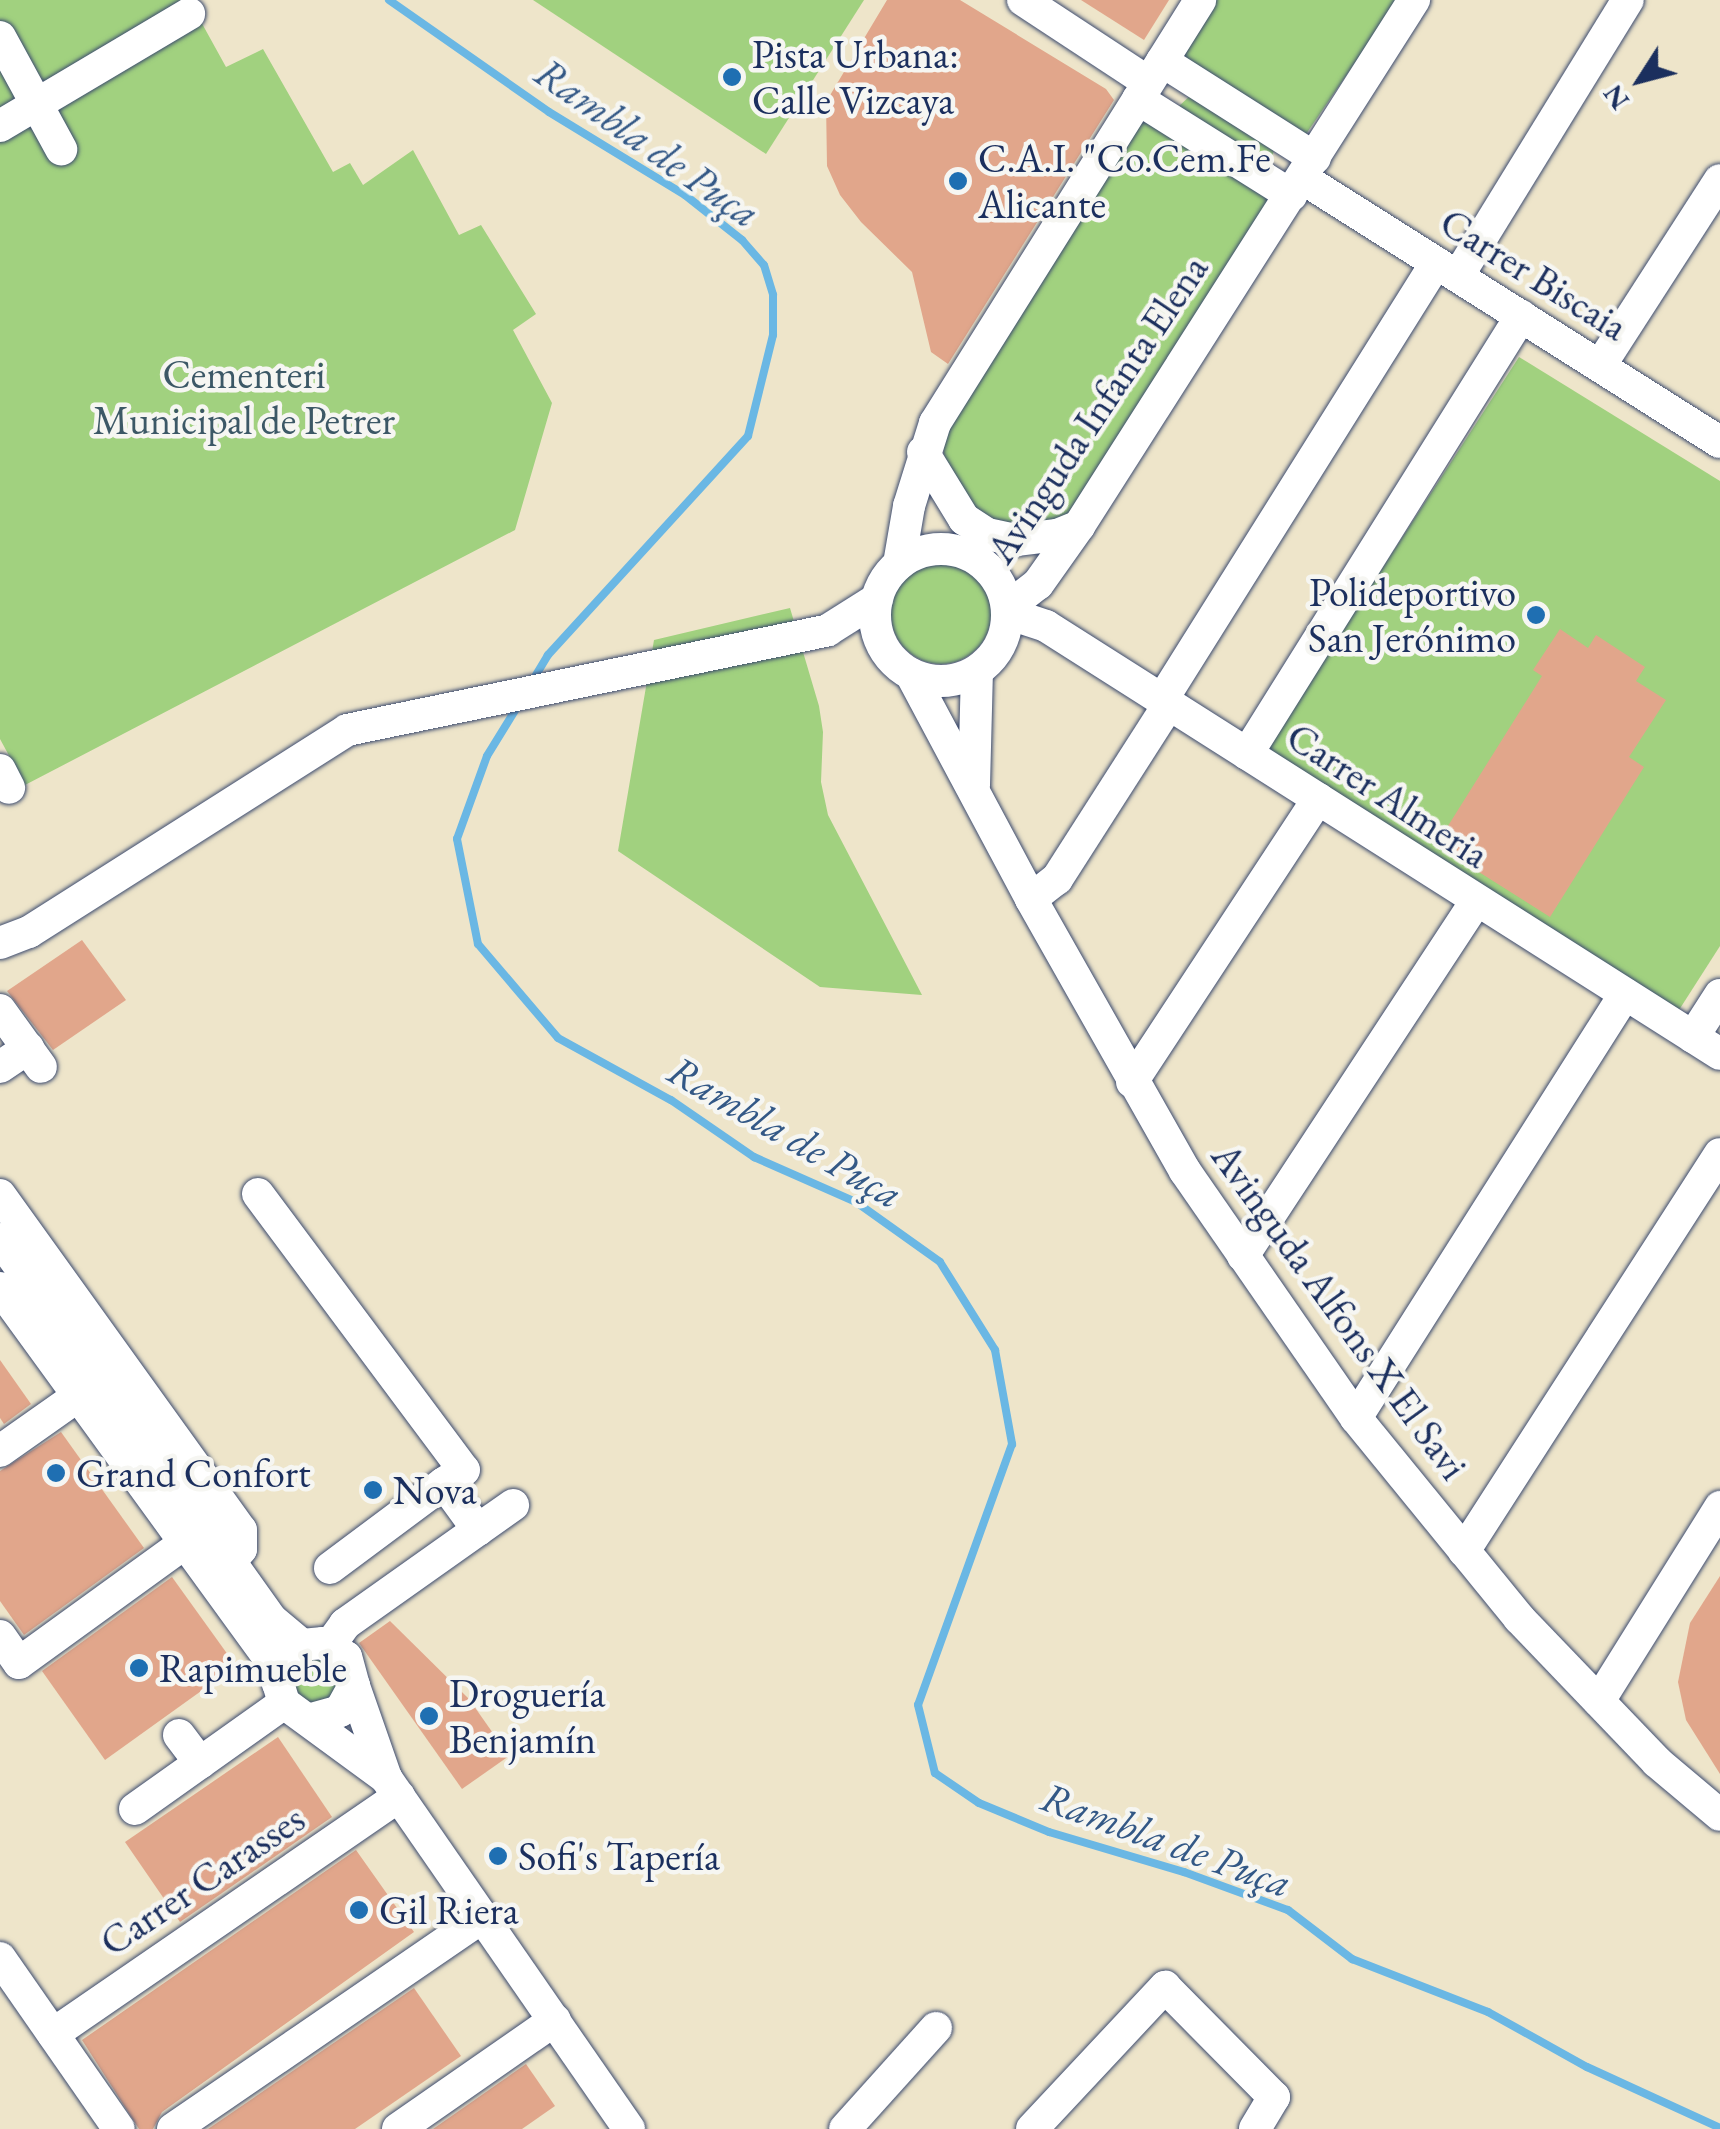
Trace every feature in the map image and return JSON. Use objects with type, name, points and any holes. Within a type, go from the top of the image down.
[{"type":"street","points":[[1023,0],[1302,177]]},
{"type":"street","points":[[0,962],[14,937],[347,730],[828,630],[877,599],[899,564],[923,452],[935,424],[1200,0]]},
{"type":"street","name":"Avinguda Infanta Elena","points":[[1007,611],[1038,584],[1078,526],[1414,0]]},
{"type":"street","points":[[1031,899],[1057,879],[1165,702],[1628,0]]},
{"type":"street","points":[[0,126],[189,14]]},
{"type":"street","points":[[0,37],[61,149]]},
{"type":"street","points":[[1149,81],[1302,177]]},
{"type":"street","name":"Carrer Biscaia","points":[[1302,177],[1720,442]]},
{"type":"street","points":[[1600,366],[1720,180]]},
{"type":"street","points":[[1246,754],[1521,316]]},
{"type":"street","points":[[923,452],[964,519],[988,534],[1016,540],[1057,535],[1078,526]]},
{"type":"street","points":[[877,599],[881,642],[893,660],[910,674],[944,682],[977,671],[994,656],[1004,636],[1007,611],[1002,589],[975,559],[936,550],[899,564]]},
{"type":"street","points":[[1038,584],[1046,626]]},
{"type":"street","name":"Carrer Almeria","points":[[1007,611],[1046,626],[1475,903],[1706,1046]]},
{"type":"street","points":[[828,630],[881,642]]},
{"type":"street","name":"Avinguda Alfons X El Savi","points":[[974,794],[977,671]]},
{"type":"street","name":"Avinguda Alfons X El Savi","points":[[910,674],[1132,1082],[1243,1256],[1356,1418],[1519,1618],[1658,1762],[1720,1815]]},
{"type":"street","points":[[1132,1082],[1318,799]]},
{"type":"street","points":[[1243,1256],[1475,903]]},
{"type":"street","points":[[1356,1418],[1625,994]]},
{"type":"street","points":[[1706,1046],[1720,994]]},
{"type":"street","points":[[0,1010],[34,1057],[0,1067]]},
{"type":"street","points":[[1464,1551],[1720,1154]]},
{"type":"street","points":[[258,1194],[464,1470],[330,1568]]},
{"type":"street","points":[[0,1195],[240,1530],[241,1550],[230,1562]]},
{"type":"street","points":[[0,1240],[272,1620],[298,1674],[340,1711],[354,1686]]},
{"type":"street","points":[[0,1288],[185,1543],[393,1787],[629,2129]]},
{"type":"street","points":[[0,1451],[78,1396]]},
{"type":"street","points":[[444,1483],[478,1530]]},
{"type":"street","points":[[135,1809],[200,1763],[298,1674],[345,1624],[513,1505]]},
{"type":"street","points":[[1598,1702],[1720,1508]]},
{"type":"street","points":[[0,1636],[19,1662],[185,1543]]},
{"type":"street","points":[[298,1674],[352,1666],[354,1686],[393,1787]]},
{"type":"street","points":[[179,1735],[200,1763]]},
{"type":"street","name":"Carrer Carasses","points":[[53,2034],[393,1787]]},
{"type":"street","points":[[174,2129],[483,1916]]},
{"type":"street","points":[[0,1958],[120,2129]]},
{"type":"street","points":[[1032,2129],[1164,1987],[1274,2097],[1254,2129]]},
{"type":"street","points":[[398,2129],[555,2020]]},
{"type":"street","points":[[844,2129],[936,2028]]},
{"type":"green space","name":"Cementeri Municipal de Petrer","points":[[0,0],[189,0],[226,67],[263,49],[333,172],[350,163],[363,185],[413,150],[459,235],[481,225],[536,314],[513,330],[552,403],[515,530],[25,785],[0,739]]},
{"type":"green space","name":"Pista Urbana: Calle Vizcaya","points":[[533,0],[864,0],[766,154]]},
{"type":"green space","points":[[1216,0],[1398,0],[1304,137],[1182,58]]},
{"type":"green space","points":[[1192,94],[1274,150],[1272,157],[1267,162],[1178,107]]},
{"type":"green space","points":[[1144,118],[1268,194],[1270,202],[1068,514],[1052,521],[1007,525],[987,518],[969,505],[946,467],[943,446],[948,417]]},
{"type":"green space","name":"Polideportivo San Jerónimo","points":[[1519,357],[1720,481],[1720,946],[1679,1010],[1266,748]]},
{"type":"green space","points":[[941,564],[960,568],[977,578],[987,595],[991,614],[987,633],[977,650],[960,660],[941,664],[922,660],[905,650],[895,633],[891,614],[895,595],[905,578],[922,568]]},
{"type":"green space","points":[[790,608],[819,706],[823,732],[821,782],[828,815],[922,995],[820,987],[618,851],[654,640]]},
{"type":"green space","points":[[316,1660],[332,1666],[338,1682],[332,1698],[316,1704],[300,1698],[294,1682],[300,1666]]},
{"type":"building","name":"C.A.I. \"Co.Cem.Fe Alicante","points":[[887,0],[960,0],[1106,89],[1114,100],[948,364],[931,352],[912,272],[861,222],[840,195],[827,166],[826,102]]},
{"type":"building","points":[[1081,0],[1169,0],[1144,40]]},
{"type":"building","points":[[1560,629],[1588,648],[1596,635],[1645,667],[1636,681],[1666,700],[1629,757],[1644,767],[1550,917],[1436,845],[1542,676],[1533,670]]},
{"type":"building","points":[[82,940],[126,1000],[53,1050],[7,991]]},
{"type":"building","points":[[0,1360],[31,1404],[4,1424],[0,1418]]},
{"type":"building","points":[[61,1432],[144,1548],[24,1635],[0,1601],[0,1471]]},
{"type":"building","points":[[1720,1576],[1720,1774],[1686,1720],[1678,1682],[1690,1623]]},
{"type":"building","name":"Rapimueble","points":[[172,1577],[236,1666],[105,1760],[42,1671]]},
{"type":"building","points":[[390,1621],[469,1699],[509,1756],[462,1789],[359,1643]]},
{"type":"building","points":[[278,1737],[332,1817],[180,1922],[125,1842]]},
{"type":"building","points":[[356,1850],[414,1932],[162,2112],[153,2129],[139,2129],[82,2040]]},
{"type":"building","points":[[414,1988],[461,2056],[355,2129],[208,2129]]},
{"type":"building","points":[[526,2064],[555,2106],[522,2129],[433,2129]]},
{"type":"waterway","name":"Rambla de Puça","points":[[389,0],[549,112],[685,195],[742,240],[764,265],[773,295],[773,335],[748,436],[548,655],[531,683]]},
{"type":"waterway","name":"Rambla de Puça","points":[[519,704],[487,756],[457,839],[478,944],[558,1038],[671,1100],[754,1157],[856,1202],[940,1262],[995,1350],[1012,1444],[918,1705],[935,1773],[979,1803],[1049,1832],[1184,1872],[1288,1910],[1352,1959],[1488,2012],[1587,2067],[1720,2128]]},
{"type":"place","name":"Pista Urbana: Calle Vizcaya","points":[[732,77]]},
{"type":"place","name":"C.A.I. \"Co.Cem.Fe Alicante","points":[[958,181]]},
{"type":"place","name":"Polideportivo San Jerónimo","points":[[1536,615]]},
{"type":"place","name":"Grand Confort","points":[[56,1473]]},
{"type":"place","name":"Nova","points":[[373,1490]]},
{"type":"place","name":"Rapimueble","points":[[139,1668]]},
{"type":"place","name":"Droguería Benjamín","points":[[429,1716]]},
{"type":"place","name":"Sofi's Tapería","points":[[498,1856]]},
{"type":"place","name":"Gil Riera","points":[[359,1910]]}]
